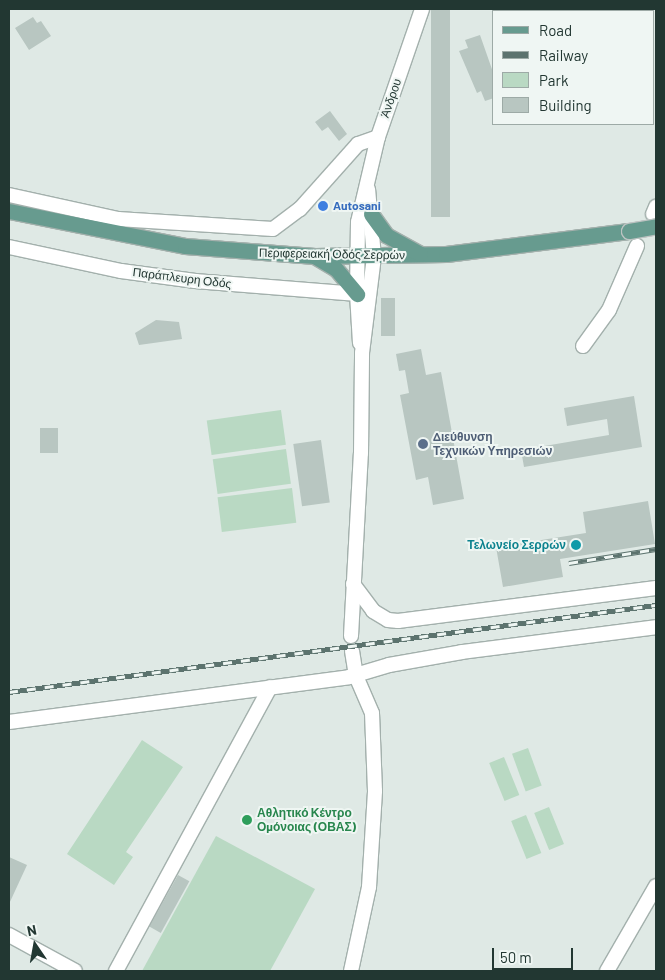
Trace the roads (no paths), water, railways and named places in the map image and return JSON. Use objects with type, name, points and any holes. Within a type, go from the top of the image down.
[{"type":"main road","name":"Περιφερειακή Οδός Σερρών","points":[[9,211],[184,246],[315,256],[357,257],[423,256],[629,231],[655,216]]},
{"type":"main road","points":[[371,214],[386,236],[423,256]]},
{"type":"main road","points":[[315,256],[336,269],[357,294]]},
{"type":"street","name":"Άνδρου","points":[[368,189],[378,137],[422,9]]},
{"type":"street","points":[[9,195],[118,219],[273,229],[300,209],[358,144],[378,137]]},
{"type":"street","points":[[362,354],[374,257],[368,189]]},
{"type":"street","points":[[351,636],[361,453],[362,354],[357,294],[358,222],[368,189]]},
{"type":"street","points":[[583,346],[609,310],[637,246]]},
{"type":"street","name":"Παράπλευρη Οδός","points":[[9,247],[121,271],[195,281],[357,294]]},
{"type":"street","points":[[353,584],[373,611],[388,620],[398,621],[656,588]]},
{"type":"street","points":[[9,722],[356,676],[389,665],[462,652],[656,626]]},
{"type":"street","points":[[351,971],[366,906],[374,822],[372,713],[356,676],[352,651]]},
{"type":"street","points":[[116,971],[270,688]]},
{"type":"street","points":[[607,971],[656,886]]},
{"type":"street","points":[[9,935],[75,971]]},
{"type":"railway","points":[[569,563],[656,549]]},
{"type":"railway","points":[[9,692],[656,605]]},
{"type":"place","name":"Autosani","points":[[323,206]]},
{"type":"place","name":"Διεύθυνση Τεχνικών Υπηρεσιών","points":[[423,444]]},
{"type":"place","name":"Τελωνείο Σερρών","points":[[576,545]]},
{"type":"place","name":"Αθλητικό Κέντρο Ομόνοιας (ΟΒΑΣ)","points":[[247,820]]}]
